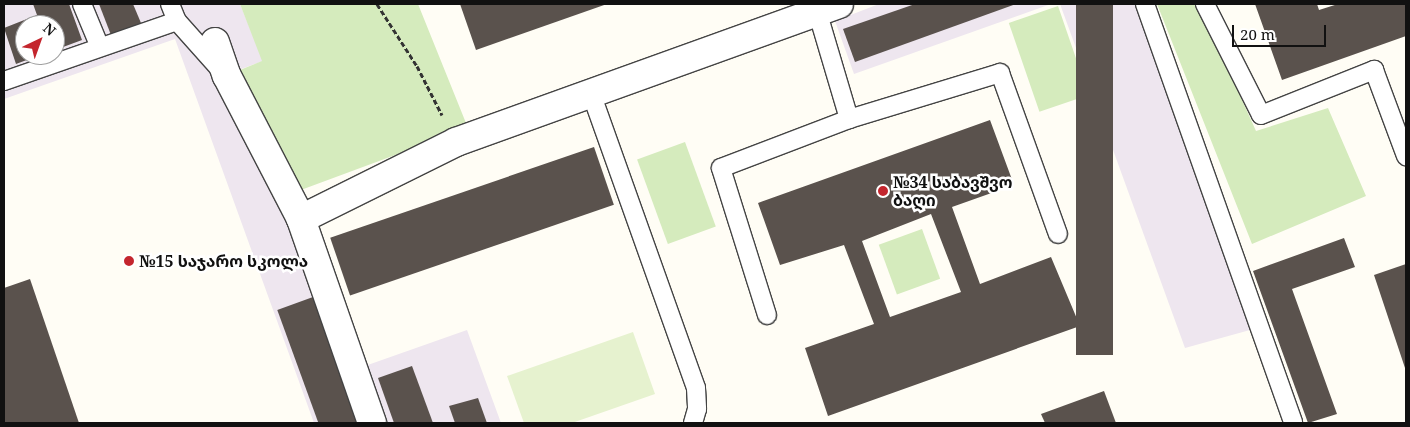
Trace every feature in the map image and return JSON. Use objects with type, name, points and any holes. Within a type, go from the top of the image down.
[{"type":"street","points":[[301,219],[456,142],[824,6]]},
{"type":"street","points":[[215,42],[227,76],[301,219],[372,423]]},
{"type":"lane","points":[[82,4],[99,45]]},
{"type":"lane","points":[[170,4],[178,21],[227,76]]},
{"type":"lane","points":[[1145,4],[1293,423]]},
{"type":"lane","points":[[1205,4],[1261,115],[1330,91],[1374,70],[1406,156]]},
{"type":"lane","points":[[824,6],[849,119]]},
{"type":"lane","points":[[4,81],[99,45],[178,21]]},
{"type":"lane","points":[[767,315],[721,168],[849,119],[1000,73],[1058,234]]},
{"type":"lane","points":[[591,93],[696,388],[697,409],[693,423]]},
{"type":"path","points":[[377,4],[417,66],[456,142]]},
{"type":"shaded area","points":[[4,4],[240,4],[263,61],[236,71],[345,373],[467,330],[501,423],[314,423],[175,39],[4,99]]},
{"type":"shaded area","points":[[879,4],[1051,4],[854,74],[835,21]]},
{"type":"shaded area","points":[[1060,4],[1137,4],[1250,330],[1185,348]]},
{"type":"green space","points":[[240,4],[418,4],[468,128],[282,197],[235,72],[262,61]]},
{"type":"green space","points":[[1157,4],[1199,4],[1256,131],[1328,108],[1366,196],[1252,244]]},
{"type":"green space","points":[[1058,6],[1089,95],[1039,112],[1009,23]]},
{"type":"green space","points":[[685,142],[716,227],[668,244],[637,159]]},
{"type":"green space","points":[[922,229],[940,279],[897,295],[879,245]]},
{"type":"green space","points":[[633,332],[655,394],[572,423],[524,423],[507,376]]},
{"type":"building","points":[[33,4],[69,4],[82,40],[65,46],[65,15],[37,15]]},
{"type":"building","points":[[99,4],[133,4],[141,23],[111,35]]},
{"type":"building","points":[[460,4],[607,4],[476,50]]},
{"type":"building","points":[[915,4],[1016,4],[855,62],[843,29]]},
{"type":"building","points":[[1076,4],[1113,4],[1113,355],[1076,355]]},
{"type":"building","points":[[1255,4],[1317,4],[1319,10],[1338,4],[1406,4],[1406,36],[1282,80]]},
{"type":"building","points":[[15,24],[15,61],[4,28]]},
{"type":"building","points":[[990,120],[1014,185],[952,207],[980,284],[1051,257],[1080,326],[828,416],[805,348],[874,324],[844,245],[780,265],[758,203]],"holes":[[[931,214],[961,292],[890,317],[862,241]]]},
{"type":"building","points":[[594,147],[614,205],[350,296],[330,238]]},
{"type":"building","points":[[1344,238],[1355,267],[1292,289],[1337,414],[1308,423],[1253,271]]},
{"type":"building","points":[[1406,264],[1406,371],[1374,275]]},
{"type":"building","points":[[30,279],[79,423],[4,423],[4,288]]},
{"type":"building","points":[[313,297],[359,423],[318,423],[277,310]]},
{"type":"building","points":[[412,366],[433,423],[394,423],[378,378]]},
{"type":"building","points":[[1104,391],[1116,423],[1045,423],[1041,414]]},
{"type":"building","points":[[478,398],[487,423],[455,423],[449,406]]},
{"type":"place","name":"№34 საბავშვო ბაღი","points":[[883,191]]},
{"type":"place","name":"№15 საჯარო სკოლა","points":[[129,261]]}]
